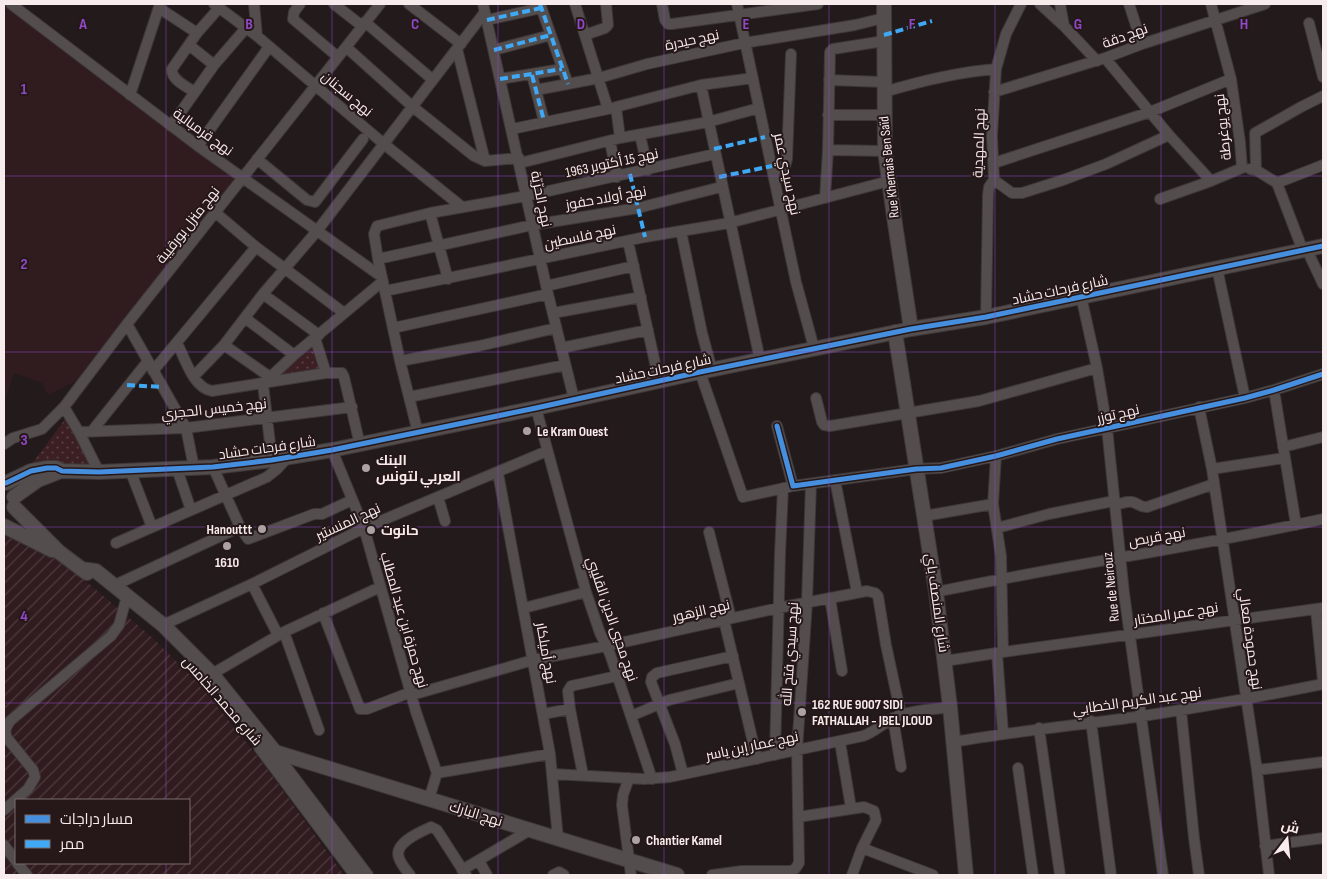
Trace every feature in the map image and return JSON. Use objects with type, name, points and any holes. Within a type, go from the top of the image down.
[{"type":"street","name":"نهج قرمبالية","points":[[11,4],[171,126],[317,231],[383,283]]},
{"type":"street","points":[[254,4],[256,36]]},
{"type":"street","points":[[292,4],[292,15],[296,22],[338,57]]},
{"type":"street","points":[[292,15],[300,4]]},
{"type":"street","points":[[334,4],[364,24],[433,80]]},
{"type":"street","name":"نهج منزل بورقيبة","points":[[4,444],[13,438],[42,429],[64,407],[127,324],[380,4]]},
{"type":"street","points":[[409,4],[459,46],[485,160]]},
{"type":"street","points":[[575,4],[599,78],[612,108],[620,138]]},
{"type":"street","points":[[585,35],[605,28],[608,25],[606,4]]},
{"type":"street","points":[[662,4],[664,20],[668,24],[738,9],[818,4]]},
{"type":"street","name":"نهج المهدية","points":[[986,317],[988,195],[994,180],[992,136],[996,69],[1006,34],[1020,4]]},
{"type":"street","points":[[1040,4],[1101,60],[1211,181]]},
{"type":"street","points":[[1060,4],[1064,26]]},
{"type":"street","points":[[1129,4],[1142,44]]},
{"type":"street","name":"نهج يوغرطة","points":[[1210,4],[1232,79],[1242,168],[1256,170],[1277,183]]},
{"type":"street","name":"نهج دقة","points":[[994,92],[1101,60],[1142,44],[1264,4]]},
{"type":"street","points":[[130,95],[160,6],[198,33]]},
{"type":"street","points":[[195,92],[174,78],[171,74],[172,69],[216,6]]},
{"type":"street","name":"نهج سجنان","points":[[216,6],[256,36],[384,144],[462,206]]},
{"type":"street","points":[[194,376],[224,345],[285,267],[317,231],[485,12],[541,6],[568,84]]},
{"type":"street","name":"نهج سيدي عمر","points":[[738,9],[744,43],[774,171],[796,282],[814,348]]},
{"type":"street","name":"نهج حيدرة","points":[[536,90],[599,78],[647,64],[744,43],[856,25],[884,11]]},
{"type":"street","name":"Rue Khemais Ben Saïd","points":[[884,11],[885,151],[911,329]]},
{"type":"street","name":"نهج الحرّيّة","points":[[485,12],[552,313],[574,399]]},
{"type":"street","points":[[1310,23],[1323,77]]},
{"type":"street","points":[[171,126],[214,65],[246,28]]},
{"type":"street","points":[[494,50],[551,35]]},
{"type":"street","points":[[825,198],[830,55],[833,49],[884,41]]},
{"type":"street","points":[[189,45],[214,65]]},
{"type":"street","points":[[198,146],[269,47]]},
{"type":"street","points":[[346,47],[413,107],[474,156],[485,160],[519,160],[620,138],[708,122],[759,108]]},
{"type":"street","points":[[774,171],[785,166],[788,159],[791,54]]},
{"type":"street","points":[[500,79],[562,69]]},
{"type":"street","points":[[829,80],[884,87],[975,70],[996,69]]},
{"type":"street","points":[[532,75],[544,121]]},
{"type":"street","points":[[512,129],[612,108],[701,85],[753,78]]},
{"type":"street","points":[[994,162],[1150,112],[1232,79]]},
{"type":"street","points":[[701,85],[721,187],[760,360]]},
{"type":"street","points":[[1240,142],[1323,96]]},
{"type":"street","points":[[828,115],[884,115]]},
{"type":"street","points":[[1255,133],[1256,170]]},
{"type":"street","points":[[640,135],[648,170]]},
{"type":"street","points":[[994,180],[1012,193],[1022,193],[1106,164],[1169,135]]},
{"type":"street","points":[[257,159],[307,200],[314,202],[362,139]]},
{"type":"street","points":[[610,141],[617,177]]},
{"type":"street","points":[[828,150],[885,151]]},
{"type":"street","name":"نهج 15 أكتوبر 1963","points":[[378,259],[374,234],[379,224],[462,206],[526,196],[715,154]]},
{"type":"street","points":[[1323,165],[1277,183],[1305,250],[1323,284]]},
{"type":"street","points":[[1160,199],[1242,168]]},
{"type":"street","name":"نهج فلسطين","points":[[383,283],[448,279],[729,222],[889,181]]},
{"type":"street","name":"نهج أولاد حفوز","points":[[378,259],[532,225],[638,208],[721,187]]},
{"type":"street","points":[[216,213],[256,247],[285,267],[344,314]]},
{"type":"street","points":[[430,213],[448,279]]},
{"type":"street","points":[[681,231],[698,314],[706,371]]},
{"type":"street","points":[[628,241],[659,381]]},
{"type":"street","name":"شارع فرحات حشاد","points":[[5,482],[39,469],[51,468],[62,471],[98,472],[213,467],[272,460],[360,445],[814,348],[986,317],[1323,246]]},
{"type":"street","points":[[154,371],[256,247]]},
{"type":"street","points":[[378,259],[408,397],[418,433]]},
{"type":"street","points":[[393,328],[547,290],[634,266]]},
{"type":"street","points":[[1217,268],[1244,398]]},
{"type":"street","points":[[266,381],[383,283]]},
{"type":"street","points":[[263,294],[317,337],[326,373]]},
{"type":"street","name":"Rue de Neirouz","points":[[1081,296],[1097,368],[1107,428],[1140,716],[1163,875]]},
{"type":"street","points":[[552,313],[641,297]]},
{"type":"street","points":[[244,318],[294,356]]},
{"type":"street","points":[[127,324],[186,428],[194,468]]},
{"type":"street","points":[[400,361],[479,346],[556,328]]},
{"type":"street","points":[[561,348],[648,330]]},
{"type":"street","name":"شارع المنصف باي","points":[[896,332],[936,592],[954,742],[966,875]]},
{"type":"street","points":[[177,343],[194,376],[203,388],[212,391],[326,373],[338,372],[343,374],[360,445]]},
{"type":"street","points":[[224,345],[266,381],[267,417],[272,460]]},
{"type":"street","points":[[92,431],[148,361]]},
{"type":"street","points":[[408,397],[565,365]]},
{"type":"street","points":[[816,398],[822,422],[828,426],[979,401],[1097,368]]},
{"type":"street","name":"نهج توزر","points":[[706,371],[743,497],[788,487],[835,480],[916,469],[941,468],[996,456],[1057,439],[1244,398],[1323,374]]},
{"type":"street","points":[[1274,390],[1296,525]]},
{"type":"street","points":[[64,407],[79,432],[98,472]]},
{"type":"street","name":"نهج خميس الحجري","points":[[79,432],[186,428],[352,407]]},
{"type":"street","name":"نهج حمودة معالي","points":[[1199,407],[1212,468],[1257,770],[1269,875]]},
{"type":"street","name":"نهج محيي الدين القليبي","points":[[536,408],[586,592],[652,779]]},
{"type":"street","points":[[775,755],[778,608],[788,487],[776,426]]},
{"type":"street","points":[[1212,468],[1284,453],[1323,437]]},
{"type":"street","name":"نهج حمزة ابن عبد المطلب","points":[[332,450],[364,528],[411,693],[437,773]]},
{"type":"street","name":"نهج المنستير","points":[[164,625],[252,584],[364,528],[547,451]]},
{"type":"street","points":[[996,456],[993,504],[1001,578],[1000,652],[1003,733]]},
{"type":"street","points":[[116,543],[267,476],[277,469],[288,457]]},
{"type":"street","points":[[213,467],[240,527],[246,538],[249,539],[314,514],[322,514],[352,500]]},
{"type":"street","points":[[177,469],[191,510]]},
{"type":"street","points":[[130,470],[152,528]]},
{"type":"street","name":"شارع فرحات حشاد","points":[[4,520],[10,514],[14,502],[38,480],[62,471]]},
{"type":"street","name":"نهج أميلكار","points":[[498,473],[550,754],[558,839]]},
{"type":"street","points":[[835,480],[857,592]]},
{"type":"street","points":[[5,482],[12,489],[14,502],[59,552]]},
{"type":"street","name":"نهج سيدي فتح الله","points":[[742,873],[791,871],[798,865],[800,856],[797,750],[807,602],[811,484]]},
{"type":"street","points":[[997,528],[1049,514],[1115,503],[1134,502],[1143,507],[1148,507],[1214,484]]},
{"type":"street","points":[[438,497],[445,521]]},
{"type":"street","points":[[924,516],[993,504]]},
{"type":"street","name":"نهج قربص","points":[[936,592],[1001,578],[1222,540],[1323,519]]},
{"type":"street","points":[[4,526],[59,552]]},
{"type":"street","points":[[115,585],[240,527]]},
{"type":"street","points":[[709,532],[733,656],[757,759]]},
{"type":"street","name":"شارع محمد الخامس","points":[[59,552],[164,637],[208,681],[272,761],[357,875]]},
{"type":"street","points":[[81,568],[94,570],[115,585],[164,625],[212,674],[275,752],[368,875]]},
{"type":"street","points":[[252,584],[281,633],[319,730]]},
{"type":"street","points":[[212,674],[281,633],[380,587]]},
{"type":"street","name":"نهج الزهور","points":[[323,613],[360,708],[368,709],[411,693],[533,660],[807,602],[857,592],[872,591],[878,596],[897,716],[901,767]]},
{"type":"street","points":[[524,608],[586,592]]},
{"type":"street","points":[[830,598],[842,672]]},
{"type":"street","points":[[17,799],[28,789],[34,776],[33,770],[7,738],[6,727],[10,721],[111,636],[119,625],[124,603]]},
{"type":"street","points":[[1320,609],[1323,682]]},
{"type":"street","name":"نهج عمر المختار","points":[[944,662],[1000,652],[1233,619],[1320,609]]},
{"type":"street","points":[[683,774],[675,744],[658,705],[651,682],[653,675],[733,656]]},
{"type":"street","points":[[583,775],[567,694],[571,686],[617,676]]},
{"type":"street","name":"نهج عبد الكريم الخطابي","points":[[954,742],[1003,733],[1181,710],[1245,699],[1323,682]]},
{"type":"street","points":[[631,716],[688,695],[739,683]]},
{"type":"street","name":"نهج عمار إبن ياسر","points":[[553,774],[652,779],[683,774],[840,742],[873,733],[897,716],[950,708]]},
{"type":"street","points":[[543,714],[570,709]]},
{"type":"street","points":[[1181,710],[1199,875]]},
{"type":"street","points":[[1091,721],[1111,875]]},
{"type":"street","points":[[1039,728],[1060,875]]},
{"type":"street","points":[[840,742],[851,808]]},
{"type":"street","name":"نهج البارك","points":[[275,752],[677,875]]},
{"type":"street","points":[[429,799],[437,773],[550,754]]},
{"type":"street","points":[[1257,770],[1323,762]]},
{"type":"street","points":[[1018,768],[1033,875]]},
{"type":"street","points":[[629,778],[623,795],[622,805],[631,875]]},
{"type":"street","points":[[4,810],[15,800]]},
{"type":"street","points":[[798,817],[851,808],[864,807],[874,811],[876,820],[862,848],[852,875]]},
{"type":"street","points":[[410,875],[398,857],[398,849],[404,842],[429,827],[434,827],[437,830],[464,873],[479,861],[530,830]]},
{"type":"street","points":[[1265,846],[1323,838]]},
{"type":"street","points":[[4,845],[15,859]]},
{"type":"street","points":[[862,848],[933,875]]},
{"type":"street","points":[[479,861],[487,875]]},
{"type":"street","points":[[19,864],[27,875]]},
{"type":"street","points":[[712,875],[742,873]]},
{"type":"shaded area","points":[[4,4],[8,4],[239,178],[78,380],[48,395],[42,383],[14,373],[4,404]]},
{"type":"shaded area","points":[[313,345],[320,370],[277,377]]},
{"type":"shaded area","points":[[66,418],[90,464],[31,465]]},
{"type":"shaded area","points":[[4,533],[54,554],[154,639],[199,684],[263,763],[344,875],[4,875]]},
{"type":"marked path","points":[[540,4],[568,84]]},
{"type":"marked path","points":[[487,20],[541,8]]},
{"type":"marked path","points":[[884,35],[932,21]]},
{"type":"marked path","points":[[494,50],[551,35]]},
{"type":"marked path","points":[[500,79],[562,69]]},
{"type":"marked path","points":[[532,75],[544,121]]},
{"type":"marked path","points":[[714,149],[765,137]]},
{"type":"marked path","points":[[719,177],[772,166]]},
{"type":"marked path","points":[[630,174],[645,237]]},
{"type":"marked path","points":[[127,385],[162,387]]},
{"type":"cycle path","points":[[6,483],[31,471],[47,468],[56,468],[62,471],[99,472],[213,467],[332,450],[700,372],[911,329],[986,317],[1323,246]]},
{"type":"cycle path","points":[[777,426],[793,486],[916,469],[941,468],[996,456],[1057,439],[1245,398],[1323,374]]},
{"type":"place","name":"Le Kram Ouest","points":[[527,431]]},
{"type":"place","name":"البنك العربي لتونس","points":[[366,468]]},
{"type":"place","name":"Hanouttt","points":[[262,529]]},
{"type":"place","name":"حانوت","points":[[371,530]]},
{"type":"place","name":"1610","points":[[227,546]]},
{"type":"place","name":"162 RUE 9007 SIDI FATHALLAH - JBEL JLOUD","points":[[802,712]]},
{"type":"place","name":"Chantier Kamel","points":[[636,840]]}]
